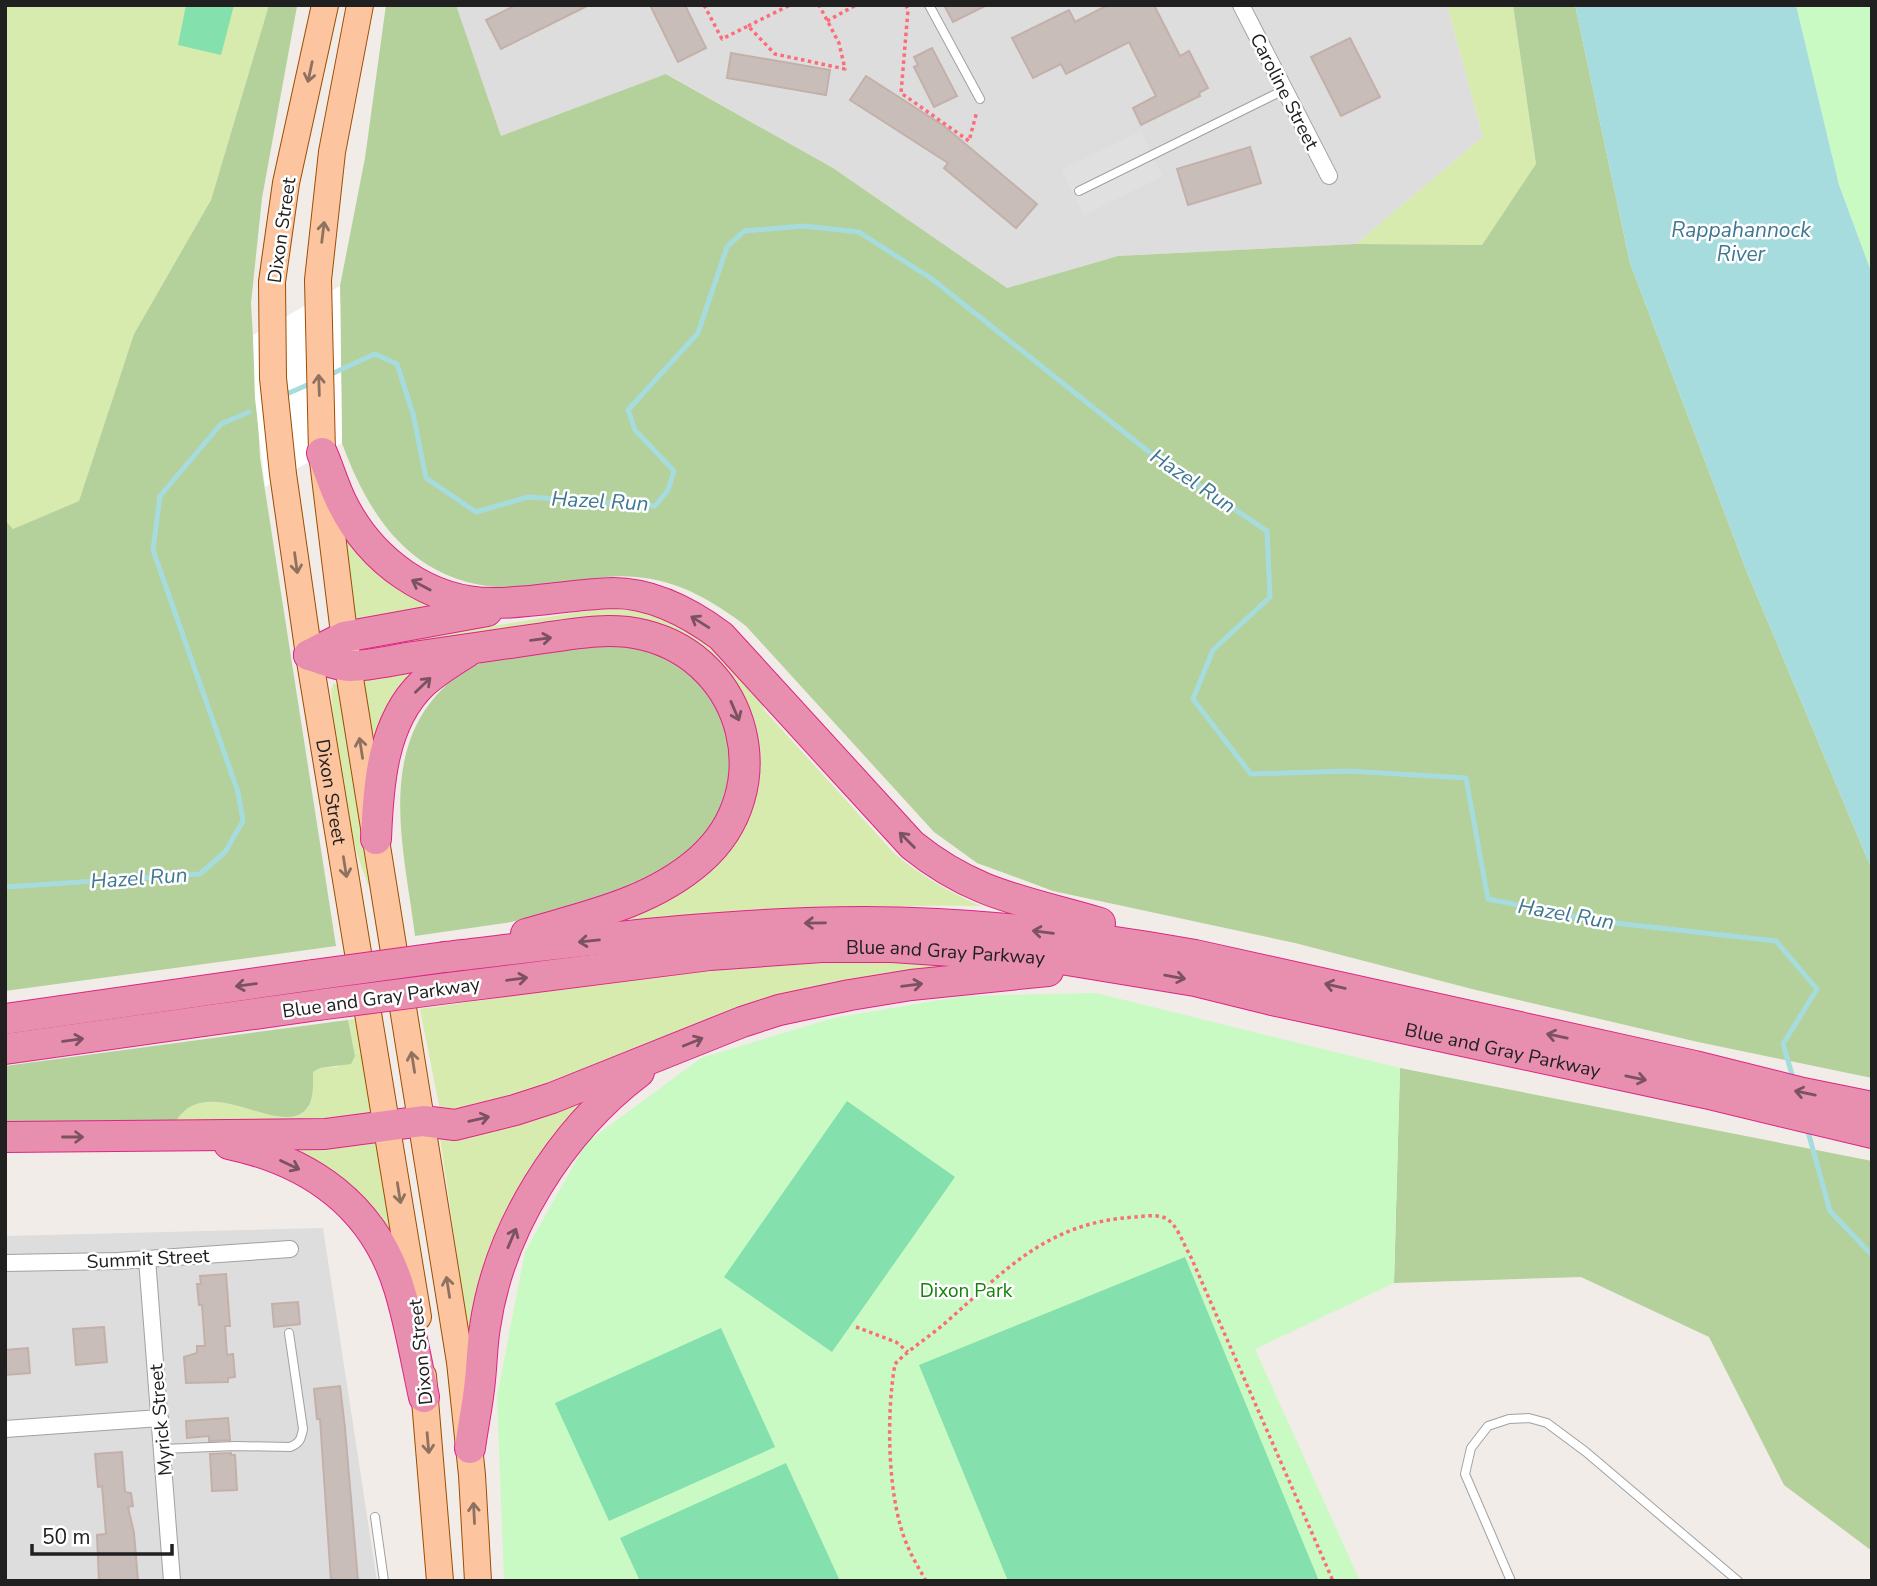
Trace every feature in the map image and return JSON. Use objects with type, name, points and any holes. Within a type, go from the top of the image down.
[{"type":"highway","points":[[322,453],[342,504],[360,531],[394,568],[420,585],[469,601],[495,603],[614,593],[649,599],[676,608],[702,622],[720,636],[903,836],[933,863],[962,880],[993,893],[1255,968]]},
{"type":"highway","points":[[309,655],[344,637],[535,600]]},
{"type":"highway","points":[[309,655],[348,666],[597,631],[624,632],[671,644],[701,664],[725,690],[736,711],[743,734],[742,785],[735,809],[724,832],[712,848],[676,878],[615,908],[445,957]]},
{"type":"highway","points":[[376,839],[377,806],[383,766],[393,727],[408,700],[422,685],[441,668],[473,648]]},
{"type":"highway","name":"Blue and Gray Parkway","points":[[5,1019],[445,957],[709,929],[864,922],[950,925],[1120,941],[1255,968],[1700,1080],[1872,1133]]},
{"type":"highway","name":"Blue and Gray Parkway","points":[[5,1049],[318,1005],[709,955],[822,947],[892,947],[1108,965],[1195,981],[1272,1000],[1700,1080],[1803,1093],[1872,1107]]},
{"type":"highway","points":[[5,1137],[325,1134],[423,1121],[455,1125],[515,1110],[600,1080],[754,1018],[850,995],[911,985],[1108,965]]},
{"type":"highway","points":[[470,1448],[485,1326],[494,1287],[517,1227],[551,1166],[578,1131],[608,1099],[663,1054]]},
{"type":"highway","points":[[177,1136],[237,1146],[274,1157],[316,1177],[353,1206],[378,1239],[391,1266],[399,1289],[424,1397]]},
{"type":"main road","name":"Dixon Street","points":[[325,5],[286,183],[272,282],[273,378],[309,655],[421,1332],[440,1581]]},
{"type":"main road","name":"Dixon Street","points":[[360,5],[332,152],[317,299],[322,453],[348,666],[460,1362],[470,1448],[478,1581]]},
{"type":"street","name":"Caroline Street","points":[[1241,5],[1328,176]]},
{"type":"street","name":"Summit Street","points":[[5,1262],[146,1259],[290,1249]]},
{"type":"street","name":"Myrick Street","points":[[146,1259],[172,1581]]},
{"type":"street","points":[[5,1429],[160,1418]]},
{"type":"lane","points":[[929,5],[980,99]]},
{"type":"lane","points":[[1079,191],[1284,90]]},
{"type":"lane","points":[[163,1448],[290,1447],[297,1444],[303,1429],[289,1334]]},
{"type":"lane","points":[[1511,1581],[1465,1474],[1471,1448],[1488,1426],[1508,1419],[1529,1418],[1547,1423],[1586,1452],[1738,1581]]},
{"type":"lane","points":[[375,1517],[384,1581]]},
{"type":"path","points":[[704,5],[722,39],[790,5]]},
{"type":"path","points":[[748,26],[775,54],[845,69],[839,43],[819,5]]},
{"type":"path","points":[[827,20],[856,5]]},
{"type":"path","points":[[906,5],[908,10],[901,93],[969,141],[980,99]]},
{"type":"path","points":[[926,1581],[907,1546],[892,1476],[892,1379],[895,1364],[1016,1261],[1058,1234],[1104,1221],[1139,1216],[1166,1217],[1175,1226],[1333,1581]]},
{"type":"path","points":[[856,1327],[896,1342],[908,1352]]},
{"type":"shaded area","points":[[456,5],[1447,5],[1483,137],[1356,244],[1118,256],[1007,288],[833,168],[667,74],[501,136]]},
{"type":"shaded area","points":[[1141,131],[1163,176],[1084,215],[1061,170]]},
{"type":"shaded area","points":[[323,1228],[377,1581],[5,1581],[5,1236]]},
{"type":"green space","points":[[5,5],[269,5],[211,200],[134,334],[79,501],[13,529],[5,520]]},
{"type":"green space","points":[[186,5],[234,5],[221,55],[178,45]]},
{"type":"green space","points":[[269,5],[297,6],[262,198],[251,303],[260,458],[336,946],[5,991],[5,520],[13,529],[79,501],[134,334],[211,200]]},
{"type":"green space","points":[[386,5],[456,5],[501,136],[666,74],[833,168],[1007,288],[1118,256],[1356,244],[1482,245],[1536,164],[1513,5],[1575,5],[1630,263],[1747,572],[1872,870],[1872,1078],[1698,1042],[1472,989],[1295,943],[1053,891],[977,863],[934,832],[746,626],[694,593],[666,582],[622,576],[526,588],[490,587],[459,579],[431,567],[408,550],[387,529],[355,475],[342,443],[340,286],[365,158]]},
{"type":"green space","points":[[1447,5],[1513,5],[1536,165],[1482,245],[1356,244],[1483,137]]},
{"type":"green space","points":[[1796,5],[1872,5],[1872,274],[1839,185]]},
{"type":"green space","points":[[344,523],[450,607],[352,623]]},
{"type":"green space","points":[[605,608],[657,617],[696,636],[729,666],[763,705],[764,710],[894,853],[936,883],[981,906],[806,908],[632,920],[629,910],[723,675],[359,651],[367,646]]},
{"type":"green space","points":[[584,643],[637,645],[689,669],[725,713],[739,761],[711,836],[655,877],[571,908],[511,922],[415,936],[400,816],[405,757],[415,729],[430,703],[465,670],[506,656]]},
{"type":"green space","points":[[418,666],[374,754],[362,679]]},
{"type":"green space","points":[[334,683],[339,686],[373,884],[368,885],[353,838],[342,789],[331,690]]},
{"type":"green space","points":[[867,961],[945,963],[945,971],[552,1087],[447,1115],[440,1110],[420,1009],[711,969]]},
{"type":"green space","name":"Dixon Park","points":[[1096,993],[1400,1068],[1394,1283],[1255,1349],[1360,1581],[504,1581],[497,1396],[525,1252],[586,1143],[701,1058],[833,1018],[964,996]]},
{"type":"green space","points":[[356,1019],[373,1117],[368,1120],[176,1121],[190,1107],[207,1102],[226,1103],[283,1117],[298,1115],[311,1101],[313,1072],[320,1068],[337,1067],[355,1056],[348,1020]]},
{"type":"green space","points":[[348,1020],[355,1056],[351,1064],[320,1068],[313,1072],[311,1101],[298,1115],[283,1117],[226,1103],[207,1102],[190,1107],[176,1121],[5,1127],[5,1066]]},
{"type":"green space","points":[[1400,1068],[1872,1161],[1872,1551],[1784,1485],[1709,1337],[1581,1277],[1394,1283]]},
{"type":"green space","points":[[613,1081],[584,1107],[471,1353],[440,1137]]},
{"type":"green space","points":[[847,1101],[955,1177],[832,1352],[724,1277]]},
{"type":"green space","points":[[378,1140],[395,1246],[290,1149]]},
{"type":"green space","points":[[1185,1257],[1319,1581],[1008,1581],[919,1365]]},
{"type":"green space","points":[[721,1328],[775,1447],[609,1521],[555,1403]]},
{"type":"green space","points":[[786,1463],[840,1581],[640,1581],[620,1538]]},
{"type":"water","name":"Rappahannock River","points":[[1575,5],[1796,5],[1839,185],[1872,274],[1872,870],[1747,572],[1630,263]]},
{"type":"pier","points":[[340,286],[342,443],[265,487],[255,398],[253,335]]},
{"type":"building","points":[[516,5],[589,5],[501,49],[486,20]]},
{"type":"building","points":[[650,5],[685,5],[706,48],[678,62]]},
{"type":"building","points":[[944,5],[987,5],[953,22]]},
{"type":"building","points":[[1108,5],[1154,5],[1180,56],[1189,51],[1208,88],[1199,93],[1200,96],[1141,125],[1133,108],[1156,96],[1129,42],[1066,74],[1061,64],[1033,78],[1012,38],[1069,10],[1075,22]]},
{"type":"building","points":[[1350,38],[1380,97],[1341,116],[1311,57]]},
{"type":"building","points":[[932,48],[957,96],[934,107],[914,67],[918,65],[914,57]]},
{"type":"building","points":[[731,53],[830,70],[826,95],[727,78]]},
{"type":"building","points":[[866,76],[944,126],[1037,204],[1016,228],[944,168],[948,163],[850,100]]},
{"type":"building","points":[[1250,147],[1261,183],[1188,205],[1177,169]]},
{"type":"building","points":[[226,1274],[230,1326],[225,1326],[227,1355],[233,1354],[235,1377],[228,1378],[228,1382],[186,1383],[184,1357],[197,1353],[197,1346],[205,1346],[202,1305],[199,1305],[197,1284],[201,1284],[200,1276]]},
{"type":"building","points":[[298,1302],[300,1324],[274,1327],[272,1304]]},
{"type":"building","points":[[104,1327],[107,1362],[76,1365],[73,1329]]},
{"type":"building","points":[[28,1348],[30,1373],[5,1375],[5,1350]]},
{"type":"building","points":[[340,1386],[358,1581],[331,1581],[320,1419],[317,1419],[314,1389]]},
{"type":"building","points":[[228,1418],[230,1440],[209,1441],[209,1436],[187,1438],[186,1421]]},
{"type":"building","points":[[122,1452],[125,1492],[131,1493],[133,1506],[128,1507],[134,1533],[138,1581],[99,1581],[97,1535],[106,1534],[102,1486],[98,1487],[95,1454]]},
{"type":"building","points":[[210,1454],[235,1455],[237,1490],[212,1491]]},
{"type":"waterway","name":"Hazel Run","points":[[327,376],[375,354],[397,364],[413,414],[426,478],[476,512],[528,497],[655,506],[668,490],[674,471],[635,430],[628,410],[698,333],[727,247],[744,231],[804,226],[859,232],[932,279],[1149,452],[1267,531],[1270,597],[1213,650],[1193,699],[1251,774],[1349,771],[1466,778],[1488,899],[1597,921],[1776,941],[1817,989],[1783,1044],[1794,1081]]},
{"type":"waterway","name":"Hazel Run","points":[[282,396],[312,383]]},
{"type":"waterway","name":"Hazel Run","points":[[5,887],[200,874],[225,852],[243,821],[238,792],[153,550],[160,496],[221,424],[249,412]]},
{"type":"waterway","name":"Hazel Run","points":[[1807,1128],[1830,1211],[1872,1255]]}]
